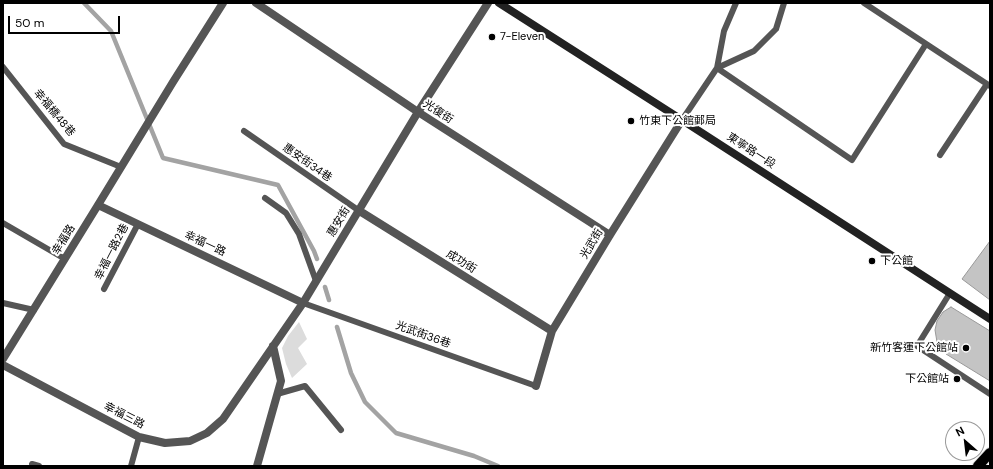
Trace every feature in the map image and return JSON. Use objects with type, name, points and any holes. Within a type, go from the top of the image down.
[{"type":"main road","name":"東寧路一段","points":[[499,3],[990,319]]},
{"type":"main road","points":[[978,466],[990,453]]},
{"type":"street","name":"幸福路","points":[[3,359],[223,3]]},
{"type":"street","name":"光復街","points":[[256,3],[418,112],[610,235]]},
{"type":"street","name":"惠安街","points":[[273,346],[303,303],[418,112],[488,3]]},
{"type":"street","name":"光武街","points":[[536,386],[552,331],[682,120]]},
{"type":"street","name":"幸福一路","points":[[98,205],[303,303]]},
{"type":"street","name":"成功街","points":[[358,210],[552,331]]},
{"type":"street","points":[[257,466],[281,381],[273,346]]},
{"type":"street","name":"幸福三路","points":[[3,365],[139,437],[165,443],[190,441],[207,433],[223,419],[273,346]]},
{"type":"lane","points":[[682,120],[717,68],[724,31],[734,4],[736,3]]},
{"type":"lane","points":[[717,68],[754,51],[760,46],[776,29],[784,3]]},
{"type":"lane","points":[[864,3],[988,85],[940,154]]},
{"type":"lane","points":[[717,68],[852,160],[926,44]]},
{"type":"lane","name":"幸福橋48巷","points":[[3,67],[64,144],[121,167]]},
{"type":"lane","name":"惠安街34巷","points":[[244,131],[358,210]]},
{"type":"lane","points":[[265,198],[286,213],[299,234],[316,281]]},
{"type":"lane","points":[[3,223],[65,259]]},
{"type":"lane","name":"幸福一路2巷","points":[[104,289],[138,224]]},
{"type":"lane","points":[[950,293],[917,346],[990,394]]},
{"type":"lane","points":[[3,303],[34,310]]},
{"type":"lane","name":"光武街36巷","points":[[303,303],[536,386]]},
{"type":"lane","points":[[277,394],[305,386],[341,430]]},
{"type":"lane","points":[[131,466],[139,437]]},
{"type":"lane","points":[[32,464],[39,466]]},
{"type":"shaded area","points":[[299,322],[307,339],[298,348],[307,364],[292,378],[286,364],[282,348],[288,336]]},
{"type":"building","points":[[990,241],[990,300],[962,279]]},
{"type":"building","name":"新竹客運下公館站","points":[[951,307],[990,331],[990,381],[946,354],[937,342],[935,330],[937,321],[943,312]]},
{"type":"waterway","points":[[84,3],[111,31],[163,158],[278,185],[317,259]]},
{"type":"waterway","points":[[325,287],[329,300]]},
{"type":"waterway","points":[[337,327],[351,373],[365,402],[396,433],[474,456],[498,466]]},
{"type":"place","name":"7-Eleven","points":[[492,37]]},
{"type":"place","name":"竹東下公館郵局","points":[[631,121]]},
{"type":"place","name":"下公館","points":[[872,261]]},
{"type":"place","name":"新竹客運下公館站","points":[[966,348]]},
{"type":"place","name":"下公館站","points":[[957,379]]}]
